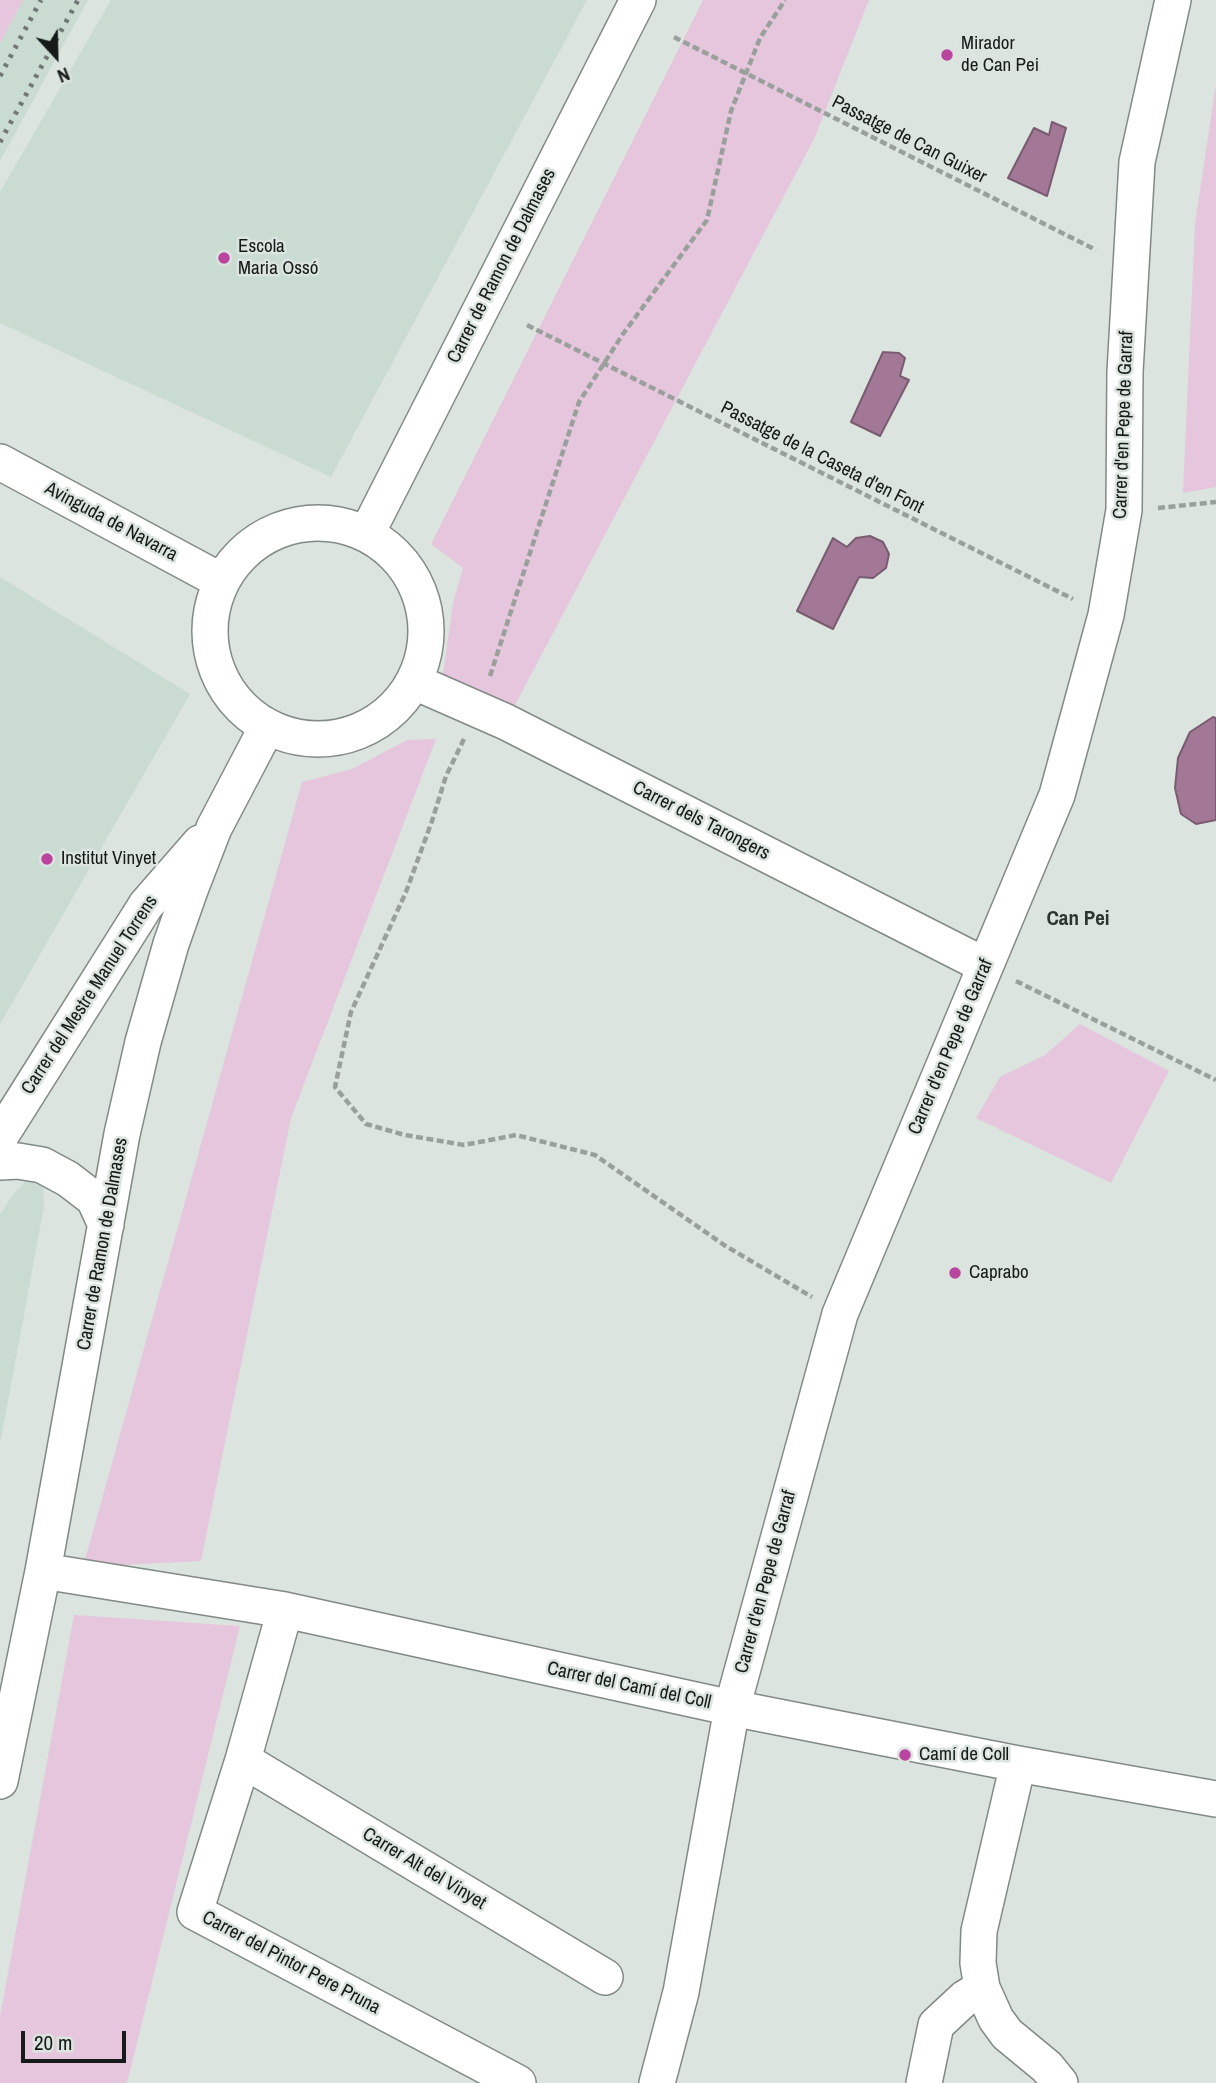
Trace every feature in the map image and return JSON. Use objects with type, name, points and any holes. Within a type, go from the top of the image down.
[{"type":"street","name":"Carrer de Ramon de Dalmases","points":[[367,533],[638,0]]},
{"type":"street","name":"Carrer d'en Pepe de Garraf","points":[[657,2083],[681,1992],[732,1708],[840,1314],[1057,795],[1105,615],[1124,510],[1125,372],[1137,162],[1173,0]]},
{"type":"street","name":"Avinguda de Navarra","points":[[0,462],[221,581]]},
{"type":"street","points":[[301,523],[334,523],[367,533],[395,553],[416,581],[426,614],[426,649],[415,682],[394,709],[366,729],[344,736],[333,739],[299,738],[267,727],[239,707],[220,679],[211,647],[211,613],[221,581],[241,554],[269,534],[301,523]]},
{"type":"street","name":"Carrer dels Tarongers","points":[[415,682],[479,709],[984,965]]},
{"type":"street","name":"Carrer de Ramon de Dalmases","points":[[0,1781],[43,1571],[122,1134],[147,1030],[171,944],[215,828],[267,727]]},
{"type":"street","name":"Carrer del Mestre Manuel Torrens","points":[[0,1137],[146,905],[215,828]]},
{"type":"street","points":[[0,1162],[18,1161],[42,1165],[68,1179],[94,1199],[106,1225]]},
{"type":"street","name":"Carrer del Camí del Coll","points":[[43,1571],[285,1611],[732,1708],[1018,1764],[1216,1799]]},
{"type":"street","name":"Carrer del Pintor Pere Pruna","points":[[285,1611],[243,1760],[194,1912],[518,2083]]},
{"type":"street","name":"Carrer Alt del Vinyet","points":[[243,1760],[606,1977]]},
{"type":"street","points":[[1018,1764],[979,1931],[978,1963],[982,1988],[996,2019],[1007,2034],[1046,2067],[1060,2083]]},
{"type":"street","points":[[924,2083],[936,2025],[965,1997],[982,1988]]},
{"type":"path","points":[[785,0],[760,38],[731,111],[707,220],[623,334],[579,402],[479,709],[446,776],[406,892],[351,1012],[335,1087],[366,1124],[405,1135],[464,1145],[516,1135],[595,1155],[724,1245],[840,1314]]},
{"type":"path","name":"Passatge de Can Guixer","points":[[674,37],[1131,268]]},
{"type":"path","name":"Passatge de la Caseta d'en Font","points":[[527,325],[1105,615]]},
{"type":"path","points":[[1124,510],[1216,502]]},
{"type":"path","points":[[984,965],[1216,1080]]},
{"type":"shaded area","points":[[0,0],[23,0],[0,43]]},
{"type":"shaded area","points":[[23,0],[88,0],[0,161],[0,43]]},
{"type":"shaded area","name":"Escola Maria Ossó","points":[[111,0],[587,0],[331,477],[0,323],[0,192]]},
{"type":"shaded area","points":[[703,0],[869,0],[814,139],[506,722],[442,681],[453,603],[463,568],[431,544]]},
{"type":"shaded area","points":[[1216,84],[1216,487],[1183,493],[1195,223]]},
{"type":"shaded area","points":[[1052,122],[1066,128],[1047,196],[1008,178],[1034,128],[1049,135]]},
{"type":"shaded area","points":[[883,352],[899,353],[905,358],[900,376],[909,380],[880,436],[851,422]]},
{"type":"shaded area","points":[[870,536],[883,542],[889,554],[886,568],[873,578],[859,577],[833,629],[797,611],[833,538],[847,547],[856,538]]},
{"type":"shaded area","name":"Institut Vinyet","points":[[0,577],[190,694],[0,1024]]},
{"type":"shaded area","points":[[1213,717],[1216,718],[1216,820],[1196,824],[1181,814],[1175,788],[1178,758],[1190,732]]},
{"type":"shaded area","points":[[436,739],[291,1118],[201,1561],[83,1567],[302,782],[352,769],[407,740]]},
{"type":"shaded area","points":[[1080,1024],[1169,1071],[1111,1183],[976,1118],[1000,1077],[1045,1055]]},
{"type":"shaded area","points":[[26,1181],[43,1186],[44,1207],[0,1444],[0,1215]]},
{"type":"shaded area","points":[[74,1615],[240,1626],[127,2083],[0,2083],[0,2017]]},
{"type":"railway","points":[[0,76],[41,0]]},
{"type":"railway","points":[[0,142],[78,0]]},
{"type":"place","name":"Mirador de Can Pei","points":[[947,55]]},
{"type":"place","name":"Escola Maria Ossó","points":[[224,258]]},
{"type":"place","name":"Institut Vinyet","points":[[47,859]]},
{"type":"place","name":"Caprabo","points":[[955,1273]]},
{"type":"place","name":"Camí de Coll","points":[[905,1755]]},
{"type":"district","name":"Can Pei","points":[[1078,919]]}]
